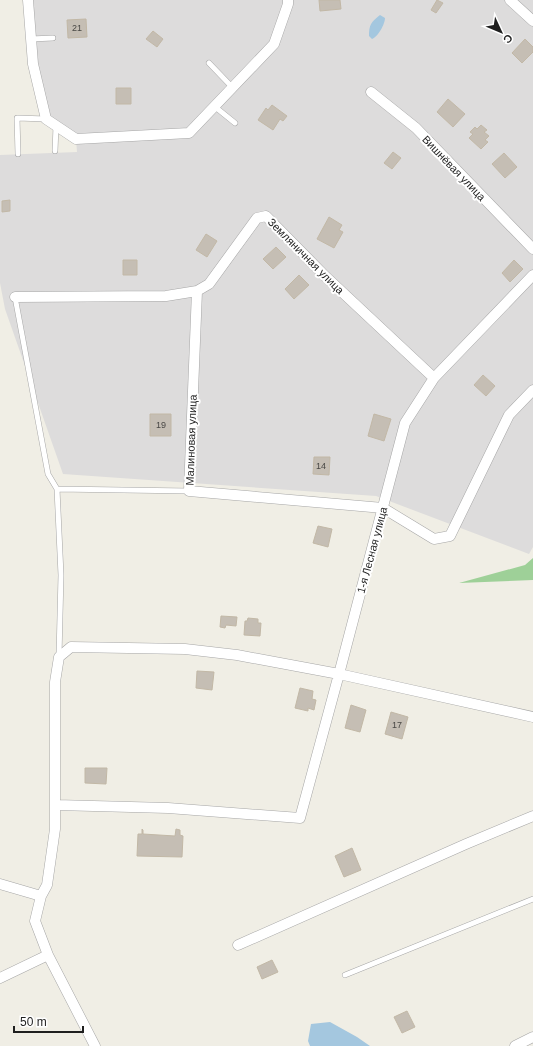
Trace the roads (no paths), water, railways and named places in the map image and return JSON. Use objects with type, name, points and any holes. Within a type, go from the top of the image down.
[{"type":"street","points":[[28,0],[32,64],[46,120],[76,139],[189,133],[274,44],[288,4],[288,0]]},
{"type":"street","points":[[510,0],[533,21]]},
{"type":"street","name":"Вишнёвая улица","points":[[371,92],[416,128],[533,249]]},
{"type":"street","name":"Земляничная улица","points":[[15,297],[166,296],[197,291],[209,284],[257,218],[266,216],[325,276],[434,378]]},
{"type":"street","name":"1-я Лесная улица","points":[[56,805],[168,808],[300,818],[405,423],[434,378],[533,275]]},
{"type":"street","name":"Малиновая улица","points":[[197,291],[189,491],[383,508]]},
{"type":"street","points":[[383,508],[434,539],[450,536],[509,415],[533,390]]},
{"type":"street","points":[[95,1046],[48,955],[35,921],[41,896],[47,886],[55,829],[55,682],[59,657],[71,647],[185,649],[237,655],[339,674],[533,717]]},
{"type":"street","points":[[238,945],[533,816]]},
{"type":"street","points":[[0,885],[41,896]]},
{"type":"street","points":[[0,978],[48,955]]},
{"type":"street","points":[[515,1046],[533,1037]]},
{"type":"lane","points":[[31,39],[53,38]]},
{"type":"lane","points":[[209,62],[232,87]]},
{"type":"lane","points":[[214,106],[235,123]]},
{"type":"lane","points":[[18,154],[17,118],[46,120]]},
{"type":"lane","points":[[54,152],[56,126]]},
{"type":"lane","points":[[15,297],[48,474],[57,489],[61,575],[59,657]]},
{"type":"lane","points":[[57,489],[189,491]]},
{"type":"lane","points":[[345,975],[533,899]]},
{"type":"water","points":[[380,15],[385,18],[384,24],[379,33],[372,39],[369,36],[370,26]]},
{"type":"water","points":[[330,1022],[370,1046],[310,1046],[308,1041],[311,1024]]}]
